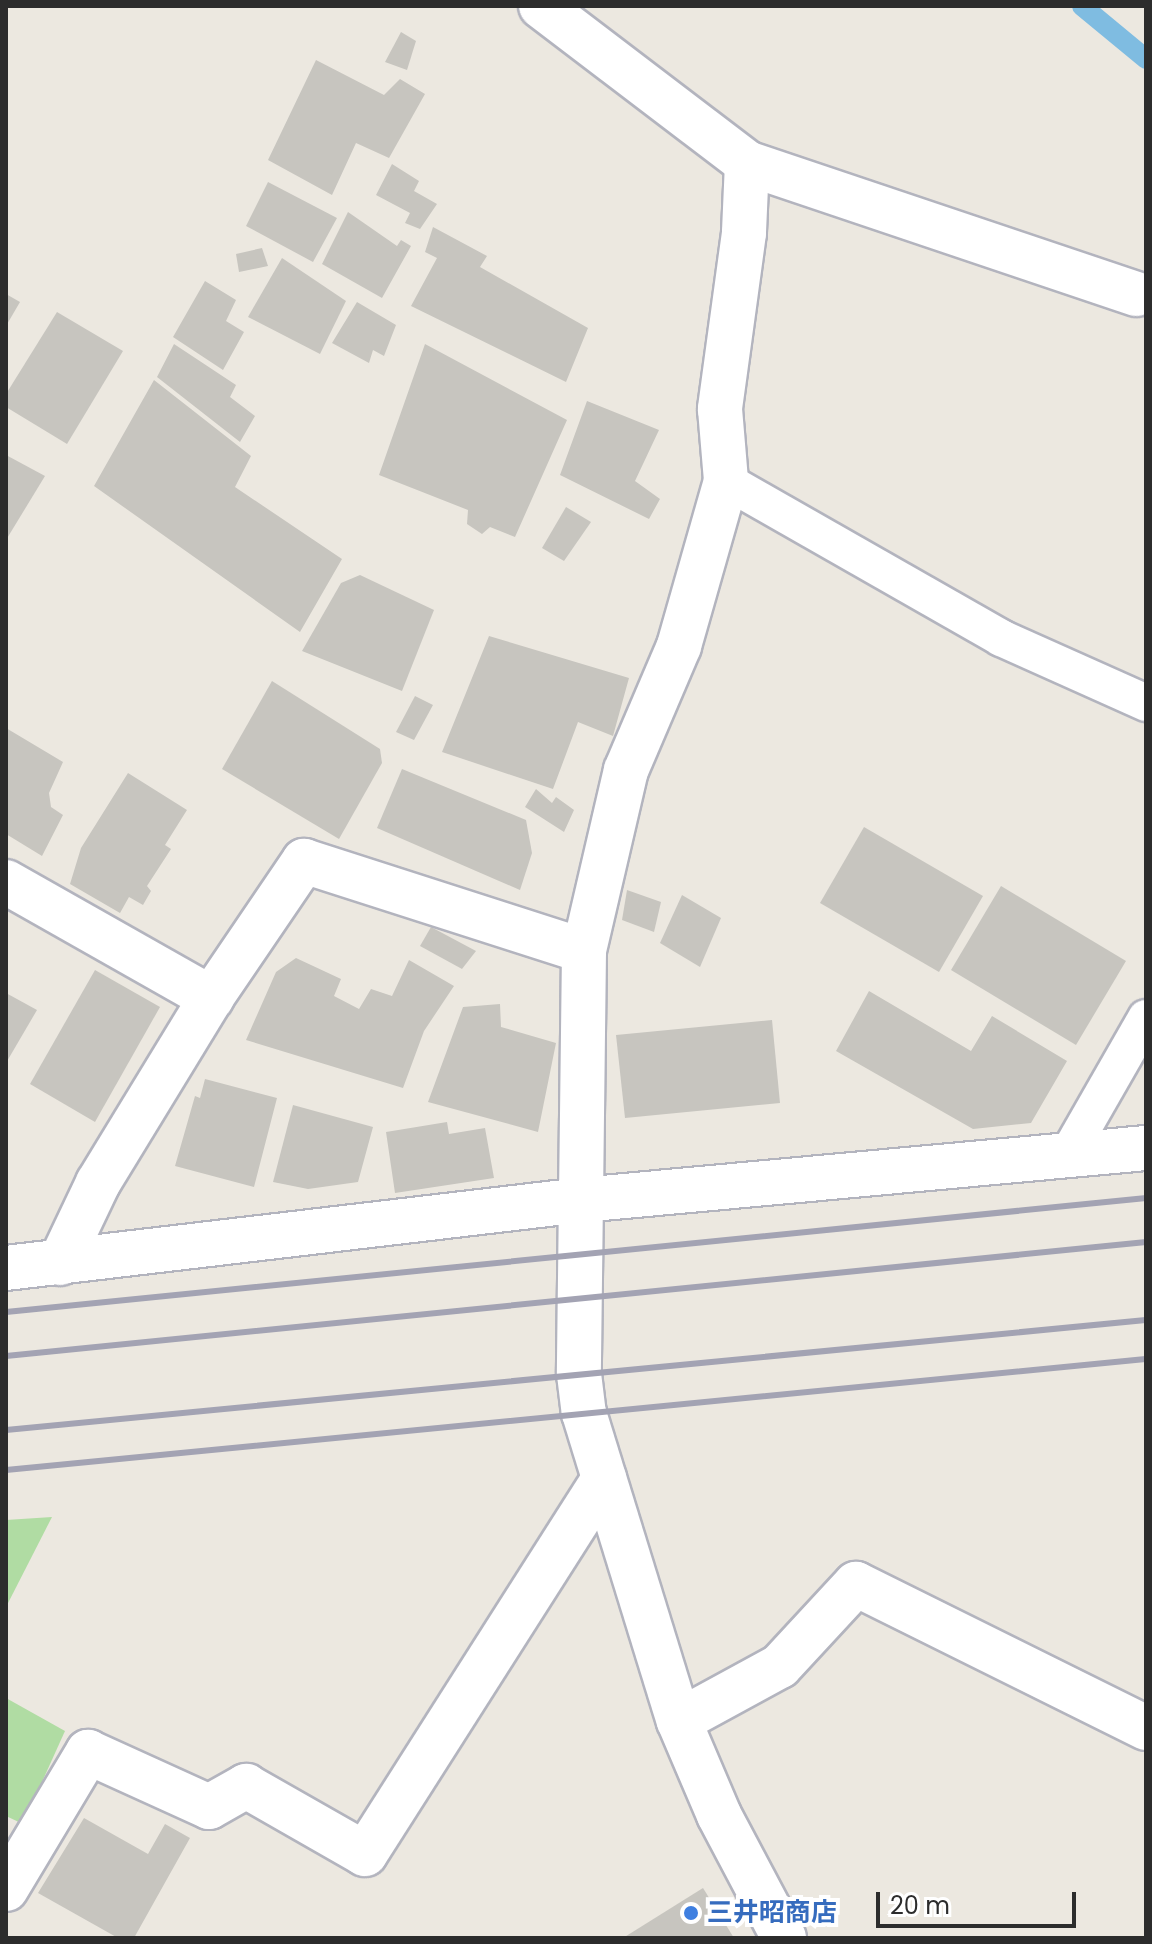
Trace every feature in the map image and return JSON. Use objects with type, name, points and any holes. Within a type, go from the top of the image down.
[{"type":"street","points":[[541,6],[747,163],[1137,294]]},
{"type":"street","points":[[747,163],[744,233],[720,409],[726,481],[679,646],[626,770],[584,951],[579,1374],[584,1413],[679,1721],[719,1815],[784,1938]]},
{"type":"street","points":[[60,1263],[98,1183],[211,998],[304,861],[584,951]]},
{"type":"street","points":[[6,882],[211,998]]},
{"type":"street","points":[[6,1268],[581,1200],[1146,1148]]},
{"type":"street","points":[[6,1889],[88,1752],[209,1807],[246,1786],[365,1854],[604,1479]]},
{"type":"street","points":[[679,1721],[780,1666],[856,1584],[1146,1728]]},
{"type":"lane","points":[[726,481],[1001,638],[1146,703]]},
{"type":"lane","points":[[1067,1156],[1146,1018]]},
{"type":"green space","points":[[52,1517],[6,1607],[6,1520]]},
{"type":"green space","points":[[6,1698],[65,1731],[23,1824],[6,1816]]},
{"type":"building","points":[[401,32],[416,41],[407,70],[385,62]]},
{"type":"building","points":[[316,60],[384,95],[400,79],[425,94],[389,158],[356,143],[332,195],[268,160]]},
{"type":"building","points":[[392,164],[419,181],[414,191],[437,204],[420,229],[405,223],[410,213],[376,195]]},
{"type":"building","points":[[268,182],[337,218],[313,262],[246,226]]},
{"type":"building","points":[[348,212],[397,246],[401,240],[411,246],[382,298],[322,264]]},
{"type":"building","points":[[433,227],[487,256],[480,267],[588,328],[566,382],[411,306],[437,258],[425,252]]},
{"type":"building","points":[[262,248],[268,266],[239,272],[236,254]]},
{"type":"building","points":[[282,258],[346,301],[320,354],[248,317]]},
{"type":"building","points":[[205,281],[236,300],[226,321],[244,332],[223,370],[173,337]]},
{"type":"building","points":[[6,294],[20,302],[6,326]]},
{"type":"building","points":[[357,302],[396,325],[384,356],[373,350],[369,363],[332,343]]},
{"type":"building","points":[[57,312],[123,351],[67,444],[6,407],[6,394]]},
{"type":"building","points":[[174,344],[236,385],[230,397],[255,416],[240,442],[157,377]]},
{"type":"building","points":[[425,344],[567,420],[515,537],[490,527],[482,534],[467,524],[468,510],[379,475]]},
{"type":"building","points":[[154,380],[251,456],[235,487],[342,559],[300,632],[94,486]]},
{"type":"building","points":[[587,401],[659,430],[635,481],[660,499],[649,519],[560,475]]},
{"type":"building","points":[[6,455],[45,476],[6,540]]},
{"type":"building","points":[[566,507],[591,522],[564,561],[542,548]]},
{"type":"building","points":[[360,575],[434,610],[402,691],[302,651],[341,583]]},
{"type":"building","points":[[489,636],[629,678],[613,736],[578,722],[553,789],[442,752]]},
{"type":"building","points":[[272,681],[380,749],[382,763],[339,839],[222,769]]},
{"type":"building","points":[[415,696],[433,705],[414,740],[396,732]]},
{"type":"building","points":[[6,728],[63,762],[49,793],[51,807],[63,815],[42,856],[6,834]]},
{"type":"building","points":[[402,769],[526,820],[532,853],[520,890],[377,828]]},
{"type":"building","points":[[128,773],[187,810],[165,845],[171,849],[147,886],[151,891],[143,905],[129,897],[120,913],[70,884],[81,848]]},
{"type":"building","points":[[536,789],[552,803],[556,797],[574,810],[564,832],[525,807]]},
{"type":"building","points":[[864,827],[983,896],[939,972],[820,903]]},
{"type":"building","points":[[1001,886],[1126,961],[1076,1045],[951,970]]},
{"type":"building","points":[[627,890],[661,902],[654,932],[622,920]]},
{"type":"building","points":[[682,895],[721,918],[700,967],[660,943]]},
{"type":"building","points":[[431,927],[476,951],[462,969],[420,946]]},
{"type":"building","points":[[296,958],[341,979],[334,996],[359,1009],[371,989],[392,996],[409,960],[454,986],[424,1031],[403,1088],[246,1040],[276,972]]},
{"type":"building","points":[[95,970],[160,1007],[95,1122],[30,1084]]},
{"type":"building","points":[[869,991],[971,1051],[992,1016],[1067,1061],[1031,1123],[973,1129],[836,1051]]},
{"type":"building","points":[[6,993],[37,1010],[6,1063]]},
{"type":"building","points":[[500,1004],[501,1027],[556,1043],[538,1132],[428,1102],[463,1007]]},
{"type":"building","points":[[772,1020],[780,1103],[625,1118],[616,1035]]},
{"type":"building","points":[[205,1079],[277,1098],[254,1187],[175,1166],[195,1096],[200,1098]]},
{"type":"building","points":[[293,1105],[373,1127],[358,1182],[308,1189],[273,1182]]},
{"type":"building","points":[[447,1122],[449,1134],[485,1128],[494,1178],[395,1193],[386,1132]]},
{"type":"building","points":[[84,1818],[148,1854],[165,1824],[190,1838],[134,1938],[118,1938],[38,1893]]},
{"type":"building","name":"三井昭商店","points":[[703,1888],[734,1938],[623,1938]]},
{"type":"waterway","points":[[1082,6],[1146,59]]},
{"type":"railway","points":[[6,1312],[1146,1198]]},
{"type":"railway","points":[[6,1356],[1146,1242]]},
{"type":"railway","points":[[6,1430],[1146,1320]]},
{"type":"railway","points":[[6,1470],[1146,1359]]},
{"type":"place","name":"三井昭商店","points":[[691,1913]]}]
